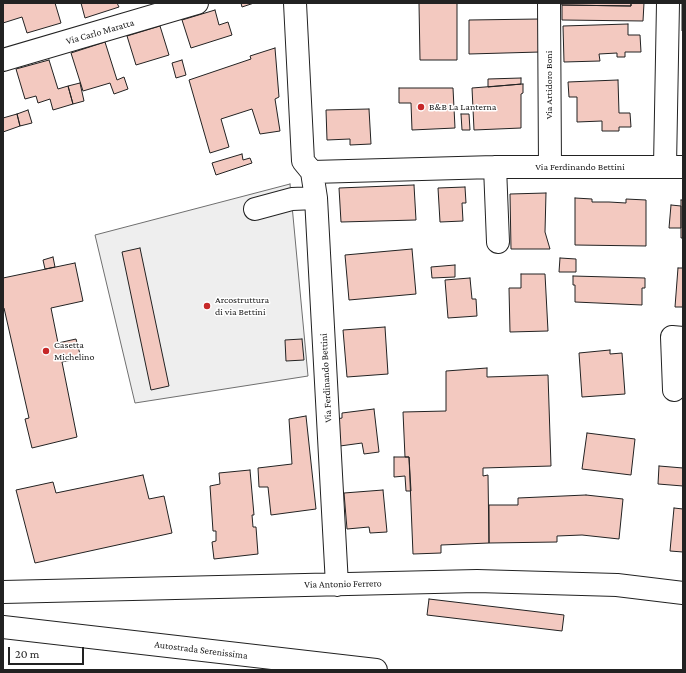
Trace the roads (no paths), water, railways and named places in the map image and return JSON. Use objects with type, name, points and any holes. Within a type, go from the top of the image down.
[{"type":"main road","name":"Via Carlo Maratta","points":[[3,60],[197,3]]},
{"type":"main road","name":"Via Ferdinando Bettini","points":[[295,3],[303,161],[312,172],[316,198],[337,585]]},
{"type":"main road","name":"Via Artidoro Boni","points":[[549,3],[550,167]]},
{"type":"main road","name":"Via Ferdinando Bettini","points":[[312,172],[495,167],[674,166],[668,3]]},
{"type":"main road","points":[[495,167],[498,242]]},
{"type":"main road","points":[[255,209],[292,199],[316,198]]},
{"type":"main road","points":[[674,390],[672,336],[683,338]]},
{"type":"main road","name":"Via Antonio Ferrero","points":[[3,592],[477,581],[617,585],[683,593]]},
{"type":"main road","name":"Autostrada Serenissima","points":[[12,628],[376,670]]},
{"type":"place","name":"B&B La Lanterna","points":[[421,107]]},
{"type":"place","name":"Arcostruttura di via Bettini","points":[[207,306]]},
{"type":"place","name":"Casetta Michelino","points":[[46,351]]}]
